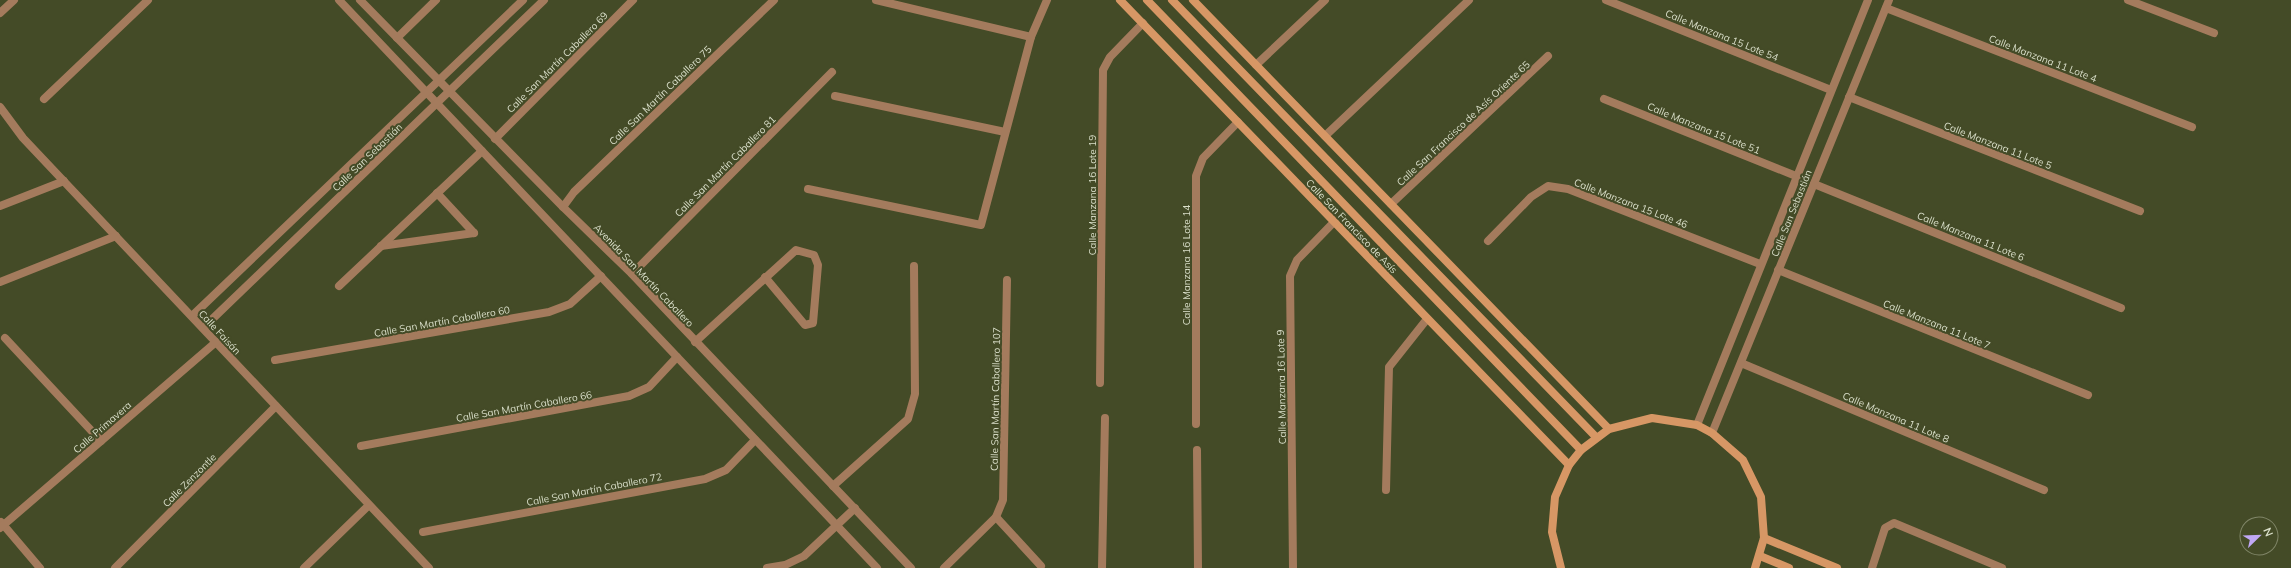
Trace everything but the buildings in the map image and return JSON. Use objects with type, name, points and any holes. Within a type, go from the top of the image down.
[{"type":"main road","name":"Calle San Francisco de Asís","points":[[1120,0],[1569,466]]},
{"type":"main road","name":"Calle San Francisco de Asís","points":[[1147,0],[1581,450]]},
{"type":"main road","points":[[1172,0],[1596,437]]},
{"type":"main road","points":[[1193,0],[1609,429]]},
{"type":"main road","points":[[1561,568],[1552,532],[1555,497],[1569,466],[1581,450],[1596,437],[1609,429],[1652,418],[1697,425],[1712,433],[1743,460],[1761,497],[1764,538],[1756,568]]},
{"type":"main road","points":[[1764,538],[1837,568]]},
{"type":"main road","points":[[1760,556],[1789,568]]},
{"type":"street","points":[[0,13],[14,0]]},
{"type":"street","points":[[44,99],[148,0]]},
{"type":"street","points":[[339,0],[877,568]]},
{"type":"street","name":"Avenida San Martín Caballero","points":[[360,0],[563,208],[632,274],[911,568]]},
{"type":"street","points":[[397,38],[436,0]]},
{"type":"street","name":"Calle San Sebastián","points":[[192,316],[523,0]]},
{"type":"street","name":"Calle San Sebastián","points":[[203,328],[544,0]]},
{"type":"street","name":"Calle San Martín Caballero 69","points":[[495,139],[633,0]]},
{"type":"street","name":"Calle San Martín Caballero 75","points":[[563,208],[574,192],[774,0]]},
{"type":"street","points":[[876,0],[1031,37]]},
{"type":"street","points":[[808,189],[981,225],[1031,37],[1047,0]]},
{"type":"street","points":[[1256,65],[1325,0]]},
{"type":"street","points":[[1325,136],[1469,0]]},
{"type":"street","name":"Calle Manzana 15 Lote 54","points":[[1606,0],[1831,90]]},
{"type":"street","name":"Calle San Sebastián","points":[[1697,425],[1760,264],[1868,0]]},
{"type":"street","points":[[2128,0],[2214,33]]},
{"type":"street","name":"Calle San Sebastián","points":[[1712,433],[1887,4]]},
{"type":"street","name":"Calle Manzana 11 Lote 4","points":[[1887,4],[2192,127]]},
{"type":"street","name":"Calle Manzana 16 Lote 19","points":[[1100,383],[1103,70],[1110,57],[1143,23]]},
{"type":"street","name":"Calle San Francisco de Asís Oriente 65","points":[[1391,204],[1548,56]]},
{"type":"street","name":"Calle San Martín Caballero 81","points":[[632,274],[832,72]]},
{"type":"street","points":[[835,96],[1005,132]]},
{"type":"street","name":"Calle Manzana 11 Lote 5","points":[[1849,97],[2140,211]]},
{"type":"street","name":"Calle Manzana 15 Lote 51","points":[[1604,99],[1796,176]]},
{"type":"street","name":"Calle Faisán","points":[[0,107],[24,138],[64,181],[429,568]]},
{"type":"street","name":"Calle Manzana 16 Lote 14","points":[[1196,424],[1196,176],[1203,158],[1238,122]]},
{"type":"street","points":[[339,286],[482,151]]},
{"type":"street","points":[[0,206],[64,181]]},
{"type":"street","name":"Calle Manzana 11 Lote 6","points":[[1814,184],[2121,308]]},
{"type":"street","name":"Calle Manzana 15 Lote 46","points":[[1488,241],[1531,197],[1548,186],[1568,189],[1760,264]]},
{"type":"street","points":[[381,246],[474,233],[437,193]]},
{"type":"street","name":"Calle Manzana 16 Lote 9","points":[[1293,568],[1290,276],[1297,260],[1334,222]]},
{"type":"street","points":[[0,282],[116,236]]},
{"type":"street","points":[[695,342],[765,277],[796,250],[814,255],[818,265],[813,323],[805,325],[765,277]]},
{"type":"street","points":[[833,486],[908,419],[913,407],[915,394],[914,266]]},
{"type":"street","name":"Calle Manzana 11 Lote 7","points":[[1778,270],[2088,395]]},
{"type":"street","name":"Calle San Martín Caballero 60","points":[[275,360],[549,312],[570,304],[601,276]]},
{"type":"street","name":"Calle San Martín Caballero 107","points":[[944,568],[996,517],[1002,500],[1007,280]]},
{"type":"street","points":[[1386,490],[1389,367],[1427,319]]},
{"type":"street","points":[[5,338],[101,441]]},
{"type":"street","name":"Calle Primavera","points":[[1,525],[216,342]]},
{"type":"street","name":"Calle San Martín Caballero 66","points":[[361,446],[629,396],[649,387],[677,357]]},
{"type":"street","name":"Calle Manzana 11 Lote 8","points":[[1741,363],[2044,490]]},
{"type":"street","name":"Calle Zenzontle","points":[[115,568],[276,406]]},
{"type":"street","points":[[1102,568],[1105,418]]},
{"type":"street","name":"Calle San Martín Caballero 72","points":[[423,532],[705,478],[726,470],[755,440]]},
{"type":"street","points":[[1197,450],[1198,568]]},
{"type":"street","points":[[304,568],[370,505]]},
{"type":"street","points":[[767,568],[785,565],[804,556],[837,526],[854,508]]},
{"type":"street","points":[[996,517],[1041,566]]},
{"type":"street","points":[[1872,568],[1885,528],[1894,523],[2002,568]]},
{"type":"street","points":[[1,525],[40,568]]}]
